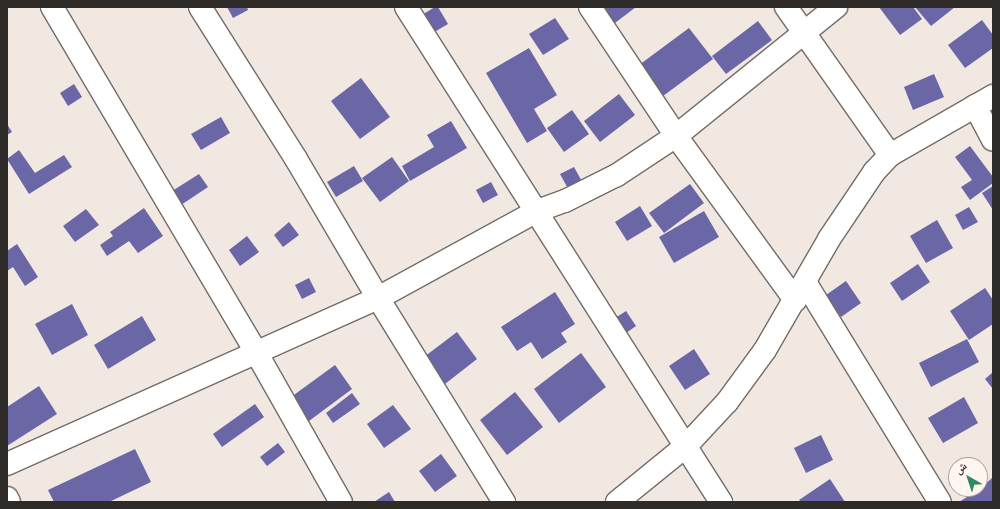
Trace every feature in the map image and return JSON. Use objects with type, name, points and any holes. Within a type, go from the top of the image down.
[{"type":"street","points":[[52,7],[256,352],[340,502]]},
{"type":"street","points":[[200,7],[296,159],[378,298],[504,502]]},
{"type":"street","points":[[406,7],[721,502]]},
{"type":"street","points":[[590,7],[676,136],[795,300]]},
{"type":"street","points":[[786,7],[890,155]]},
{"type":"street","points":[[7,464],[378,298],[537,211],[565,201],[617,174],[676,136],[803,31],[836,7]]},
{"type":"street","points":[[617,502],[686,446],[727,402],[766,350],[857,194],[890,155],[984,101],[993,140]]},
{"type":"street","points":[[805,282],[940,502]]},
{"type":"street","points":[[7,498],[9,502]]},
{"type":"building","points":[[227,7],[247,7],[248,10],[233,18]]},
{"type":"building","points":[[435,7],[438,7],[448,24],[431,34],[420,16]]},
{"type":"building","points":[[607,7],[636,7],[611,26],[600,12]]},
{"type":"building","points":[[879,7],[913,7],[922,19],[900,35]]},
{"type":"building","points":[[915,7],[955,7],[931,26]]},
{"type":"building","points":[[555,18],[569,39],[543,55],[529,34]]},
{"type":"building","points":[[982,20],[993,35],[993,48],[965,68],[948,45]]},
{"type":"building","points":[[758,21],[772,40],[726,74],[712,56]]},
{"type":"building","points":[[689,28],[713,59],[659,99],[635,68]]},
{"type":"building","points":[[529,48],[557,95],[534,109],[547,131],[527,143],[486,73]]},
{"type":"building","points":[[934,74],[944,97],[913,110],[904,87]]},
{"type":"building","points":[[361,78],[390,117],[360,139],[331,101]]},
{"type":"building","points":[[74,84],[82,97],[68,106],[60,93]]},
{"type":"building","points":[[619,94],[635,115],[600,142],[584,121]]},
{"type":"building","points":[[572,110],[589,134],[564,152],[547,128]]},
{"type":"building","points":[[221,117],[230,133],[201,150],[191,134]]},
{"type":"building","points":[[451,121],[467,148],[410,181],[402,166],[434,147],[427,135]]},
{"type":"building","points":[[7,124],[12,132],[7,135]]},
{"type":"building","points":[[970,146],[993,177],[993,183],[970,200],[961,187],[972,180],[955,157]]},
{"type":"building","points":[[19,150],[35,173],[64,155],[72,167],[29,194],[7,159]]},
{"type":"building","points":[[392,157],[409,181],[380,202],[362,178]]},
{"type":"building","points":[[354,166],[363,181],[336,197],[327,182]]},
{"type":"building","points":[[574,167],[585,187],[571,194],[560,174]]},
{"type":"building","points":[[199,174],[208,187],[178,207],[169,193]]},
{"type":"building","points":[[491,182],[498,195],[483,203],[476,190]]},
{"type":"building","points":[[690,184],[704,203],[664,233],[649,213]]},
{"type":"building","points":[[993,186],[993,210],[982,193]]},
{"type":"building","points":[[640,206],[652,226],[627,241],[615,222]]},
{"type":"building","points":[[969,207],[978,222],[963,230],[955,215]]},
{"type":"building","points":[[144,208],[163,236],[138,253],[129,241],[107,256],[100,245],[113,236],[110,232]]},
{"type":"building","points":[[86,209],[99,225],[75,242],[63,226]]},
{"type":"building","points":[[704,211],[719,237],[674,263],[659,237]]},
{"type":"building","points":[[937,220],[953,248],[926,263],[910,236]]},
{"type":"building","points":[[289,222],[299,235],[283,247],[274,235]]},
{"type":"building","points":[[247,236],[259,252],[240,266],[229,250]]},
{"type":"building","points":[[17,244],[38,277],[25,286],[13,267],[7,271],[7,251]]},
{"type":"building","points":[[918,264],[930,282],[902,301],[890,283]]},
{"type":"building","points":[[309,278],[316,292],[302,299],[295,285]]},
{"type":"building","points":[[846,281],[861,303],[841,317],[826,295]]},
{"type":"building","points":[[985,288],[993,300],[993,324],[969,340],[950,311]]},
{"type":"building","points":[[555,292],[575,324],[561,333],[567,342],[542,359],[531,342],[517,351],[501,327]]},
{"type":"building","points":[[72,304],[88,335],[52,355],[35,324]]},
{"type":"building","points":[[626,311],[636,326],[626,333],[615,318]]},
{"type":"building","points":[[142,316],[156,340],[108,369],[94,345]]},
{"type":"building","points":[[457,332],[477,359],[445,384],[424,357]]},
{"type":"building","points":[[967,339],[979,362],[931,387],[919,363]]},
{"type":"building","points":[[694,349],[710,374],[685,390],[669,366]]},
{"type":"building","points":[[581,353],[606,387],[559,423],[534,389]]},
{"type":"building","points":[[335,365],[352,389],[305,424],[287,400]]},
{"type":"building","points":[[993,372],[993,389],[985,379]]},
{"type":"building","points":[[39,386],[57,414],[7,446],[7,407]]},
{"type":"building","points":[[515,392],[543,427],[507,455],[480,420]]},
{"type":"building","points":[[352,393],[360,404],[333,423],[326,413]]},
{"type":"building","points":[[964,397],[978,423],[943,443],[928,418]]},
{"type":"building","points":[[255,404],[264,417],[222,447],[213,434]]},
{"type":"building","points":[[393,405],[411,429],[384,448],[367,424]]},
{"type":"building","points":[[821,435],[833,460],[806,473],[794,448]]},
{"type":"building","points":[[278,443],[285,452],[267,466],[260,457]]},
{"type":"building","points":[[135,449],[151,482],[109,502],[54,502],[48,490]]},
{"type":"building","points":[[441,454],[457,476],[435,492],[419,471]]},
{"type":"building","points":[[993,477],[993,502],[959,502],[967,497],[988,497],[988,482]]},
{"type":"building","points":[[830,479],[845,502],[801,502],[799,500]]},
{"type":"building","points":[[389,492],[395,502],[374,502]]}]
